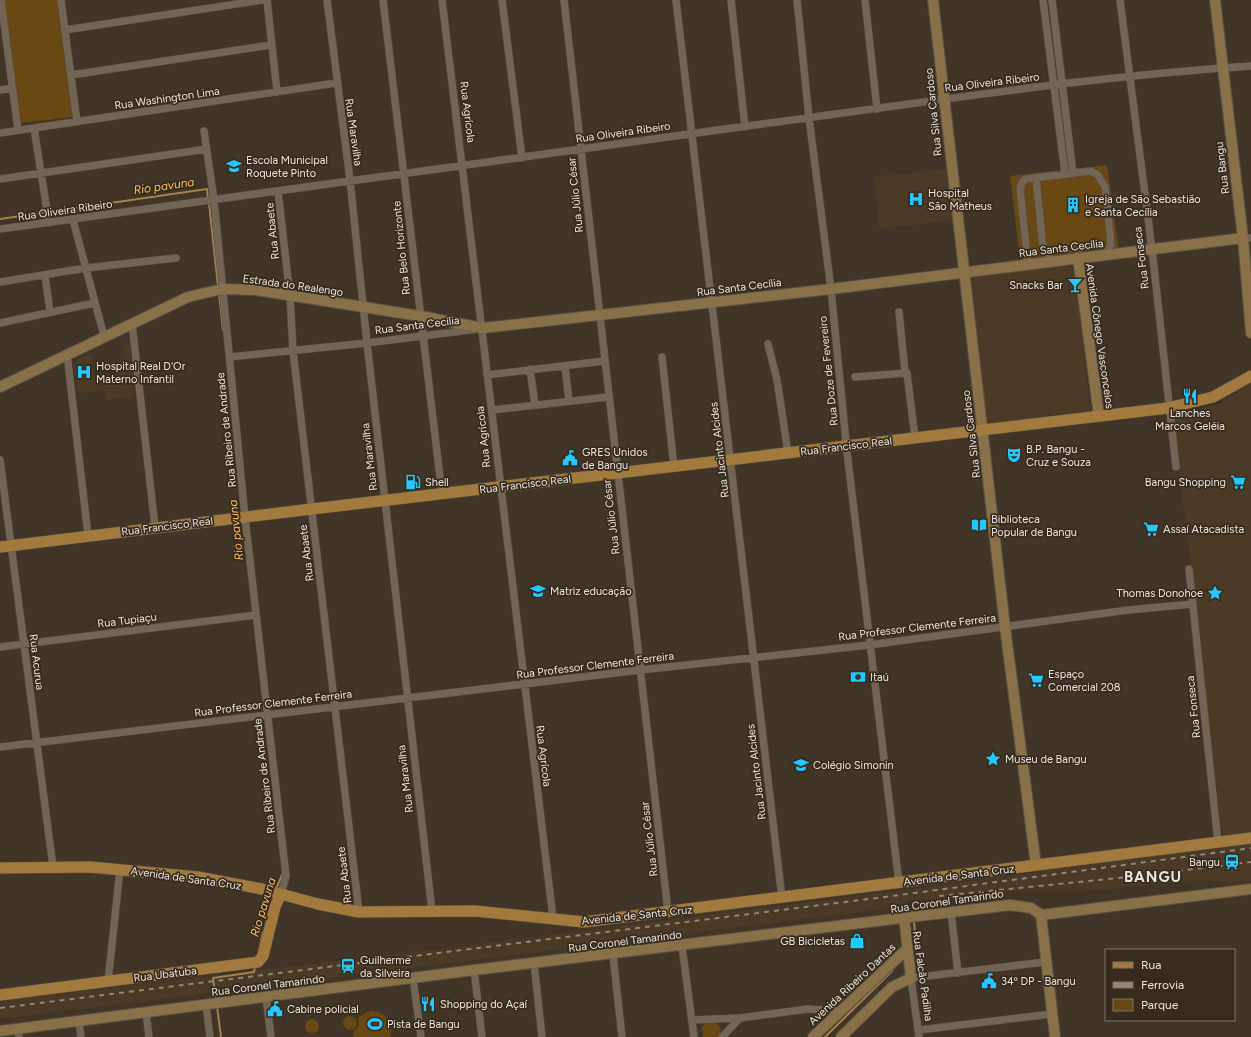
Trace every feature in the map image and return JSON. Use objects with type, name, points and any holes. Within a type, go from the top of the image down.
[{"type":"main road","name":"Rua Francisco Real","points":[[5,547],[88,535],[312,508],[386,501],[1168,408],[1212,397],[1251,376]]},
{"type":"main road","name":"Avenida de Santa Cruz","points":[[0,868],[53,867],[120,869],[198,877],[359,912],[494,912],[584,922],[1251,838]]},
{"type":"main road","name":"Rua Ubatuba","points":[[0,995],[258,962],[263,956],[275,906],[280,894]]},
{"type":"street","points":[[61,0],[77,122]]},
{"type":"street","points":[[65,30],[263,0]]},
{"type":"street","points":[[267,0],[276,92]]},
{"type":"street","name":"Rua Maravilha","points":[[327,0],[336,83],[350,180],[367,344],[432,911]]},
{"type":"street","name":"Rua Belo Horizonte","points":[[383,0],[422,337],[442,494]]},
{"type":"street","name":"Rua Agrícola","points":[[442,0],[464,166],[500,487],[553,918]]},
{"type":"street","points":[[502,0],[522,158]]},
{"type":"street","name":"Rua Júlio César","points":[[564,0],[608,397],[668,912]]},
{"type":"street","name":"Rua Jacinto Alcides","points":[[676,0],[732,460],[753,658],[782,898]]},
{"type":"street","points":[[731,0],[745,127]]},
{"type":"street","name":"Rua Doze de Fevereiro","points":[[797,0],[809,118],[831,289],[846,446],[899,883]]},
{"type":"street","points":[[865,0],[877,108]]},
{"type":"street","name":"Rua Silva Cardoso","points":[[933,0],[963,272],[1005,627],[1036,865]]},
{"type":"street","points":[[1043,0],[1064,174]]},
{"type":"street","points":[[1052,0],[1073,174]]},
{"type":"street","name":"Rua Fonseca","points":[[1120,0],[1152,249],[1168,408],[1176,466]]},
{"type":"street","name":"Rua Bangu","points":[[1215,0],[1247,238],[1251,333]]},
{"type":"street","points":[[1,3],[3,46],[12,88],[18,130]]},
{"type":"street","points":[[71,75],[271,45]]},
{"type":"street","name":"Rua Oliveira Ribeiro","points":[[0,230],[350,180],[464,166],[581,148],[944,99],[1062,84],[1251,66]]},
{"type":"street","name":"Rua Washington Lima","points":[[0,133],[336,83]]},
{"type":"street","points":[[0,90],[12,88]]},
{"type":"street","points":[[34,128],[49,223]]},
{"type":"street","name":"Rua Ribeiro de Andrade","points":[[204,131],[214,200],[255,615],[286,876],[280,894]]},
{"type":"street","points":[[0,179],[207,149]]},
{"type":"street","points":[[1028,264],[1020,189],[1022,182],[1026,179],[1064,174],[1091,171],[1098,175],[1105,187],[1111,244],[1108,251],[1102,255]]},
{"type":"street","points":[[1036,178],[1043,247],[1049,258],[1055,261]]},
{"type":"street","name":"Rua Abaete","points":[[278,191],[290,296],[293,351],[359,912]]},
{"type":"street","points":[[73,220],[104,336]]},
{"type":"street","name":"Rua Santa Cecília","points":[[230,358],[367,344],[483,328],[831,289],[1247,238]]},
{"type":"street","points":[[0,282],[86,268],[176,258]]},
{"type":"street","name":"Avenida Cônego Vasconcelos","points":[[1078,258],[1098,416]]},
{"type":"street","points":[[45,275],[50,312]]},
{"type":"street","name":"Estrada do Realengo","points":[[0,387],[104,336],[188,298],[222,289],[256,290],[420,316],[483,328]]},
{"type":"street","points":[[0,323],[94,303]]},
{"type":"street","points":[[899,312],[905,372],[908,375],[915,438]]},
{"type":"street","points":[[132,323],[155,528]]},
{"type":"street","points":[[768,344],[777,380],[788,453]]},
{"type":"street","points":[[67,354],[88,535]]},
{"type":"street","points":[[662,357],[674,467]]},
{"type":"street","points":[[487,375],[604,361]]},
{"type":"street","points":[[565,366],[569,401]]},
{"type":"street","points":[[530,369],[535,405]]},
{"type":"street","points":[[855,377],[905,372]]},
{"type":"street","points":[[492,410],[608,397]]},
{"type":"street","name":"Rua Acurua","points":[[0,460],[5,547],[23,644],[53,867]]},
{"type":"street","name":"Rua Fonseca","points":[[1189,569],[1218,842]]},
{"type":"street","name":"Rua Professor Clemente Ferreira","points":[[0,747],[640,670],[869,645],[1128,610],[1193,604]]},
{"type":"street","name":"Rua Tupiaçu","points":[[0,647],[255,615]]},
{"type":"street","points":[[108,982],[120,869]]},
{"type":"street","points":[[1055,1037],[1045,962],[1041,915],[1251,889]]},
{"type":"street","name":"Rua Coronel Tamarindo","points":[[0,1031],[18,1033],[79,1021],[206,1004],[474,970],[613,955],[884,922],[904,917],[1010,905],[1031,908],[1041,915]]},
{"type":"street","points":[[951,912],[958,973]]},
{"type":"street","name":"Rua Falcão Padilha","points":[[904,917],[919,1034]]},
{"type":"street","points":[[682,946],[694,1037]]},
{"type":"street","name":"Avenida Ribeiro Dantas","points":[[813,1037],[907,948]]},
{"type":"street","points":[[613,955],[622,1037]]},
{"type":"street","points":[[841,1037],[892,987],[911,978],[1045,962]]},
{"type":"street","points":[[534,964],[542,1037]]},
{"type":"street","points":[[474,970],[482,1037]]},
{"type":"street","points":[[413,978],[421,1037]]},
{"type":"street","points":[[266,997],[271,1037]]},
{"type":"street","points":[[206,1004],[210,1037]]},
{"type":"street","points":[[692,1020],[740,1018],[808,1009],[840,1011]]},
{"type":"street","points":[[146,1012],[149,1037]]},
{"type":"street","points":[[919,1034],[1052,1014]]},
{"type":"street","points":[[722,1037],[740,1018]]},
{"type":"street","points":[[79,1021],[81,1037]]},
{"type":"shaded area","name":"Hospital São Matheus","points":[[952,168],[958,220],[880,229],[874,177]]},
{"type":"shaded area","points":[[1076,243],[1080,243],[1082,244],[1082,252],[1076,253],[1073,250],[1073,246]]},
{"type":"shaded area","points":[[1068,266],[1075,270],[1090,410],[992,424],[988,423],[985,420],[969,282],[977,276]]},
{"type":"shaded area","name":"Hospital Real D'Or Materno Infantil","points":[[130,343],[135,397],[106,400],[104,390],[77,393],[76,360],[92,353],[94,375],[121,373],[120,359],[125,358],[124,344]]},
{"type":"shaded area","points":[[1251,384],[1251,832],[1229,835],[1224,832],[1221,826],[1174,423],[1179,415],[1219,404]]},
{"type":"shaded area","points":[[1251,843],[1251,881],[1236,883],[1199,880],[1092,891],[1004,891],[927,900],[911,900],[901,907],[0,1019],[0,1001],[472,945],[1019,875],[1110,861]]},
{"type":"green space","points":[[4,0],[58,0],[73,117],[21,123]]},
{"type":"green space","points":[[1107,165],[1119,253],[1021,265],[1010,176]]},
{"type":"green space","name":"Pista de Bangu","points":[[372,1011],[385,1016],[388,1019],[391,1027],[390,1037],[354,1037],[353,1032],[359,1025],[358,1018],[365,1013]]},
{"type":"green space","points":[[350,1016],[355,1018],[357,1023],[355,1028],[350,1030],[345,1028],[343,1023],[345,1018]]},
{"type":"green space","points":[[312,1019],[317,1021],[319,1026],[317,1031],[312,1033],[307,1031],[305,1026],[307,1021]]},
{"type":"green space","points":[[706,1022],[713,1022],[718,1025],[721,1030],[719,1037],[703,1037],[702,1027]]},
{"type":"waterway","name":"Rio pavuna","points":[[0,219],[207,189],[208,199]]},
{"type":"waterway","name":"Rio pavuna","points":[[209,203],[218,286]]},
{"type":"waterway","name":"Rio pavuna","points":[[219,293],[223,330]]},
{"type":"waterway","name":"Rio pavuna","points":[[276,889],[283,873]]},
{"type":"waterway","points":[[914,922],[916,943]]},
{"type":"waterway","name":"Rio pavuna","points":[[258,955],[263,932]]},
{"type":"waterway","name":"Rio pavuna","points":[[216,1000],[213,978],[254,972],[255,967]]},
{"type":"waterway","points":[[825,1037],[892,971]]},
{"type":"waterway","name":"Rio pavuna","points":[[217,1006],[221,1037]]},
{"type":"railway","points":[[0,1008],[877,898],[1251,848]]},
{"type":"railway","points":[[939,896],[1137,876],[1251,862]]},
{"type":"place","name":"Escola Municipal Roquete Pinto","points":[[234,166]]},
{"type":"place","name":"Hospital São Matheus","points":[[916,199]]},
{"type":"place","name":"Igreja de São Sebastião e Santa Cecília","points":[[1073,205]]},
{"type":"place","name":"Snacks Bar","points":[[1075,285]]},
{"type":"place","name":"Hospital Real D'Or Materno Infantil","points":[[84,372]]},
{"type":"place","name":"Lanches Marcos Geléia","points":[[1190,396]]},
{"type":"place","name":"B.P. Bangu - Cruz e Souza","points":[[1014,455]]},
{"type":"place","name":"GRES Unidos de Bangu","points":[[570,458]]},
{"type":"place","name":"Shell","points":[[413,482]]},
{"type":"place","name":"Bangu Shopping","points":[[1238,482]]},
{"type":"place","name":"Biblioteca Popular de Bangu","points":[[979,525]]},
{"type":"place","name":"Assaí Atacadista","points":[[1151,529]]},
{"type":"place","name":"Matriz educação","points":[[538,591]]},
{"type":"place","name":"Thomas Donohoe","points":[[1215,593]]},
{"type":"place","name":"Itaú","points":[[858,677]]},
{"type":"place","name":"Espaço Comercial 208","points":[[1036,680]]},
{"type":"place","name":"Museu de Bangu","points":[[993,759]]},
{"type":"place","name":"Colégio Simonin","points":[[801,765]]},
{"type":"place","name":"Bangu","points":[[1232,862]]},
{"type":"place","name":"GB Bicicletas","points":[[857,941]]},
{"type":"place","name":"Guilherme da Silveira","points":[[348,966]]},
{"type":"place","name":"34º DP - Bangu","points":[[989,981]]},
{"type":"place","name":"Shopping do Açaí","points":[[428,1004]]},
{"type":"place","name":"Cabine policial","points":[[275,1009]]},
{"type":"place","name":"Pista de Bangu","points":[[375,1024]]},
{"type":"district","name":"BANGU","points":[[1153,877]]}]
